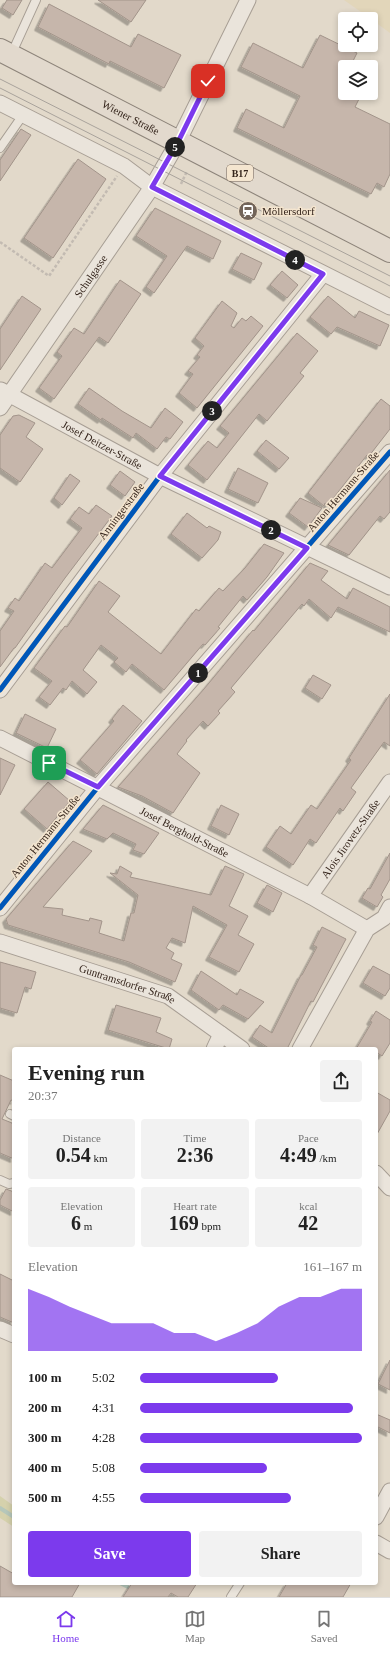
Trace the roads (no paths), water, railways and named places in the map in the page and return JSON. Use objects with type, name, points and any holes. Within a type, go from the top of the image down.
[{"type":"main road","name":"Wiener Straße","points":[[5,53],[390,251]]},
{"type":"street","name":"Schulgasse","points":[[0,408],[5,392],[152,187],[178,142],[248,0]]},
{"type":"street","points":[[0,103],[124,166],[152,187],[390,308]]},
{"type":"street","name":"Anningerstraße","points":[[0,690],[160,476],[323,274]]},
{"type":"street","name":"Josef Deitzer-Straße","points":[[5,392],[160,476],[390,587]]},
{"type":"street","name":"Anton Hermann-Straße","points":[[0,908],[98,787],[390,452]]},
{"type":"street","name":"Josef Berghold-Straße","points":[[0,738],[310,896],[367,928]]},
{"type":"street","name":"Alois Jirovetz-Straße","points":[[310,896],[390,782]]},
{"type":"street","points":[[301,1047],[367,928],[384,918],[390,907]]},
{"type":"street","name":"Guntramsdorfer Straße","points":[[0,942],[168,996],[239,1047]]},
{"type":"street","points":[[215,1047],[221,1034]]},
{"type":"street","points":[[378,1177],[390,1188]]},
{"type":"street","points":[[0,1329],[12,1334]]},
{"type":"street","points":[[378,1513],[390,1491]]},
{"type":"street","points":[[378,1544],[390,1551]]},
{"type":"lane","points":[[5,53],[36,0]]},
{"type":"lane","points":[[0,148],[23,115]]},
{"type":"lane","points":[[0,1180],[9,1184],[12,1183]]},
{"type":"lane","points":[[231,1597],[239,1585]]},
{"type":"waterway","points":[[0,1508],[12,1516]]},
{"type":"waterway","points":[[124,1585],[128,1587]]},
{"type":"tram line","points":[[0,79],[390,276]]},
{"type":"tram line","points":[[0,88],[390,286]]},
{"type":"place","name":"Möllersdorf","points":[[248,211]]}]
